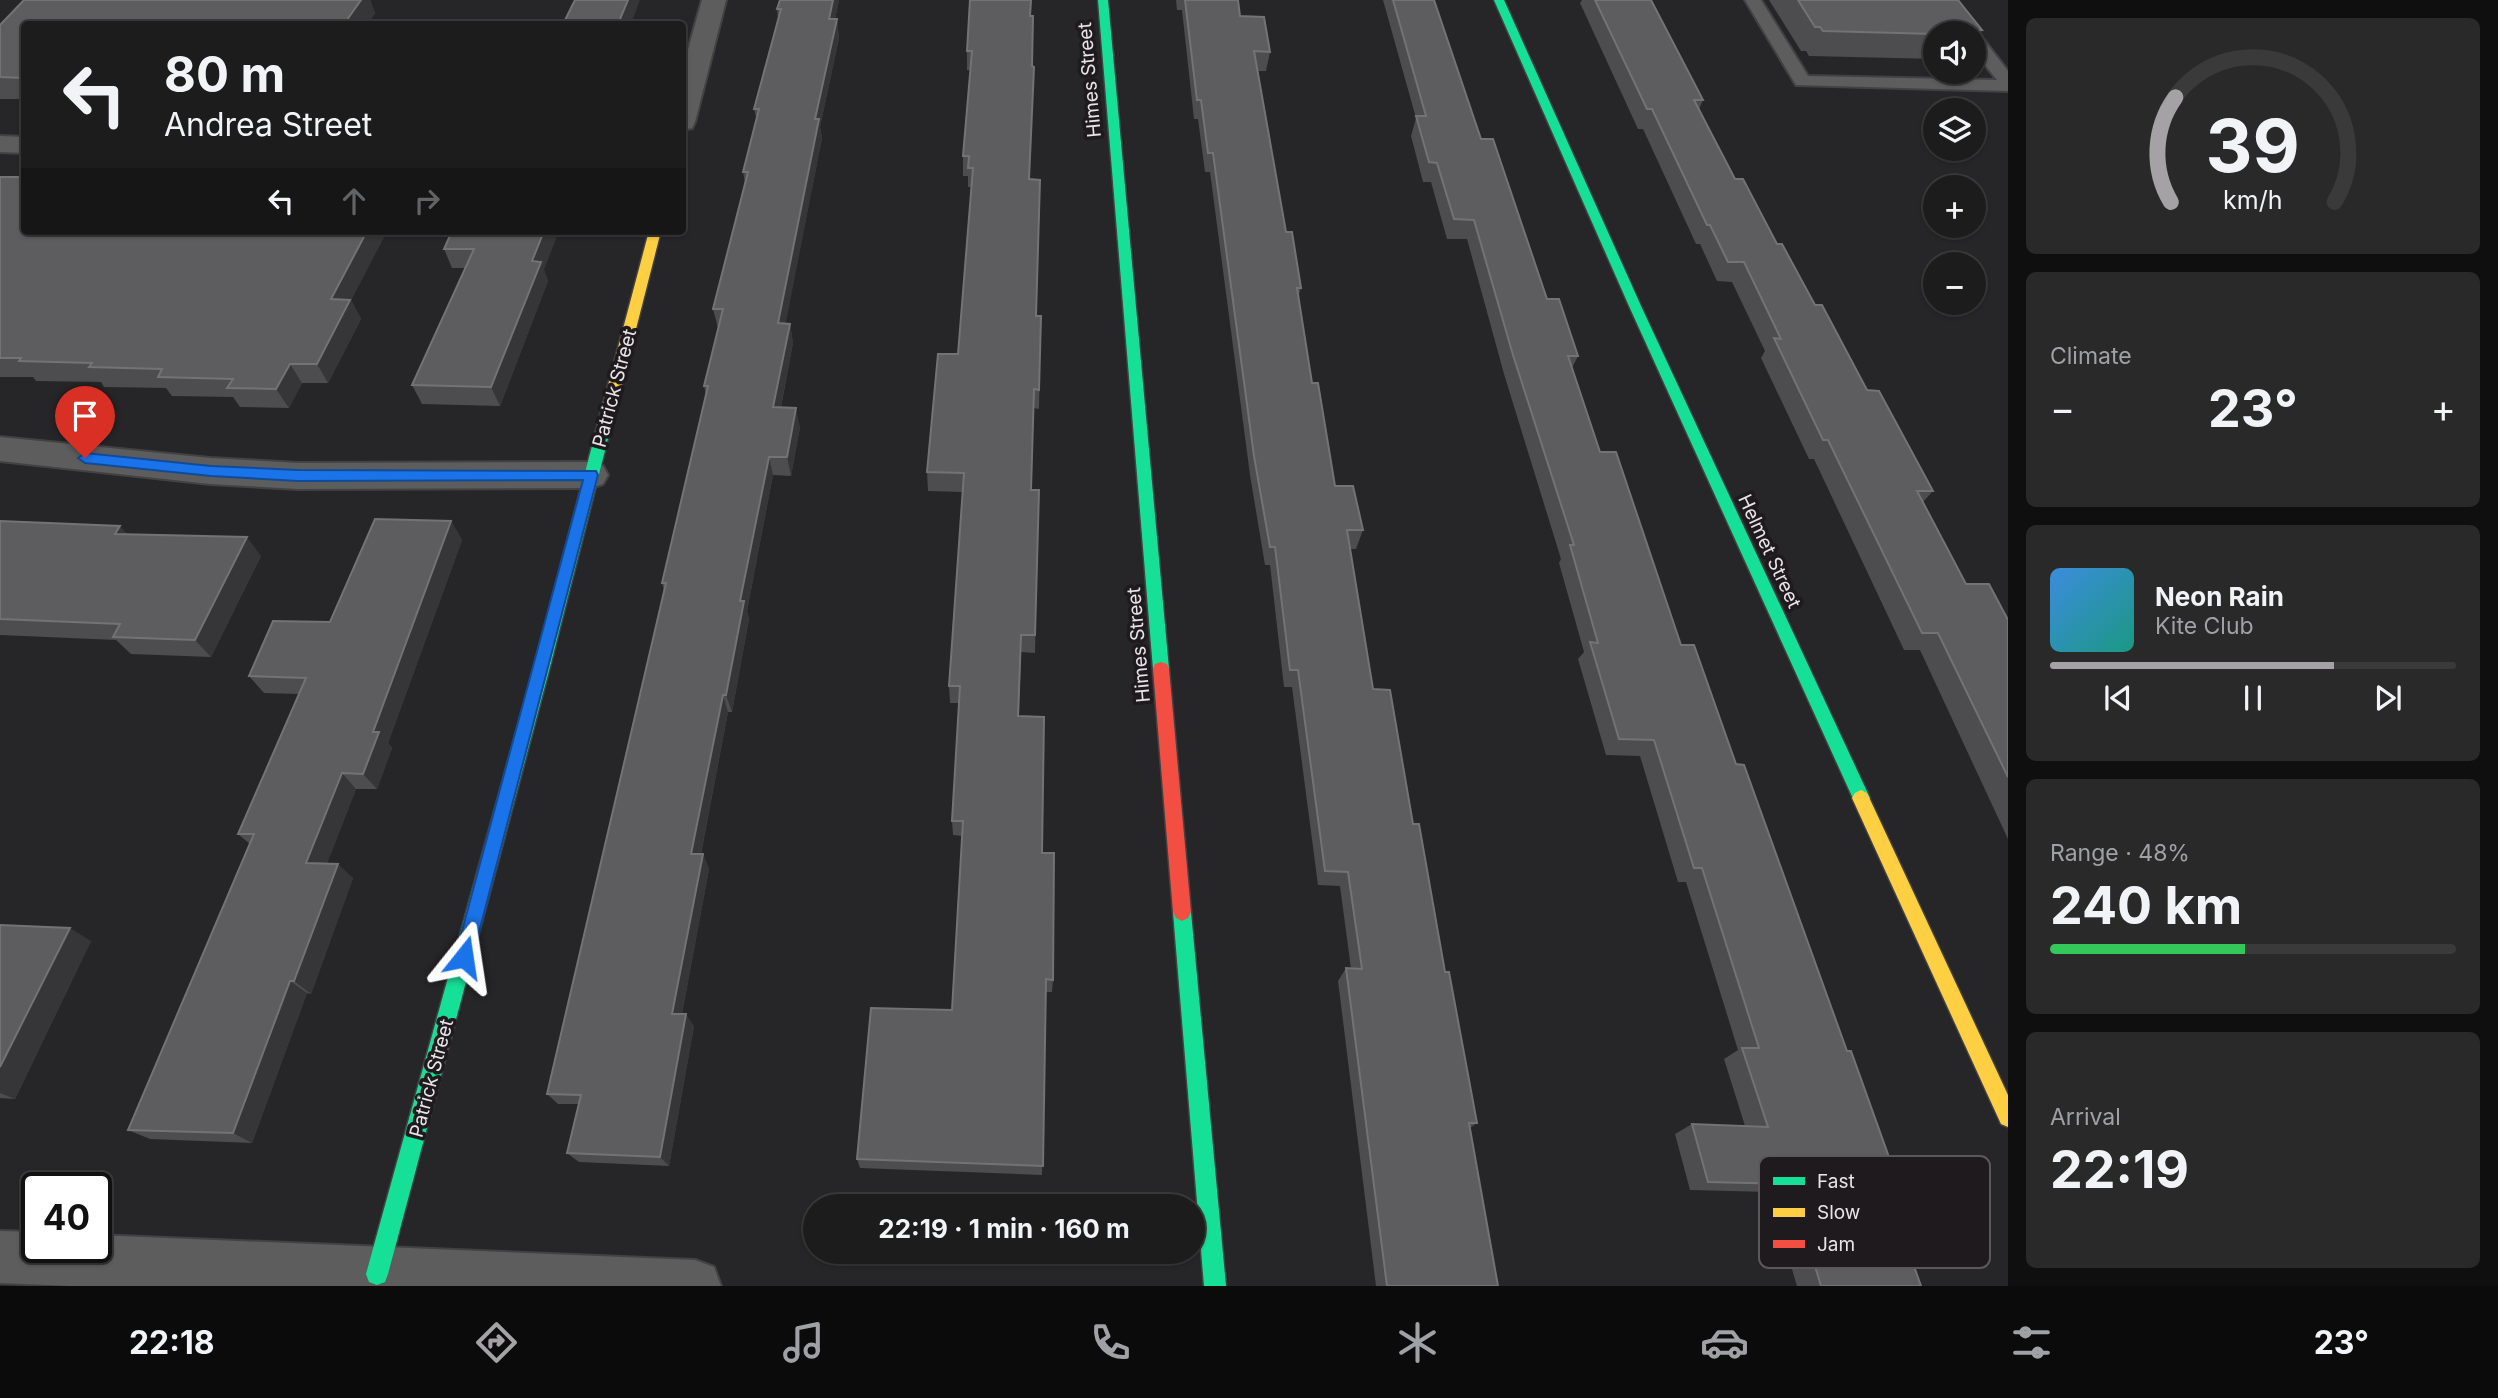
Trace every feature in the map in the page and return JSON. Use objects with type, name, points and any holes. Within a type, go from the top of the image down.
[{"type":"street","points":[[686,106],[713,0]]},
{"type":"street","name":"Himes Street","points":[[1103,0],[1215,1286]]},
{"type":"street","name":"Helmet Street","points":[[1499,0],[1635,306],[2008,1117]]},
{"type":"street","points":[[0,144],[21,145]]},
{"type":"street","name":"Patrick Street","points":[[377,1274],[653,235]]},
{"type":"street","points":[[0,449],[211,471],[298,476],[591,475]]},
{"type":"street","points":[[0,1257],[695,1286]]},
{"type":"lane","points":[[1753,0],[1802,82],[2008,84]]},
{"type":"lane","points":[[1986,55],[2008,84]]},
{"type":"building","points":[[24,0],[361,0],[346,21],[21,21],[21,78],[0,77],[0,25]]},
{"type":"building","points":[[575,0],[628,0],[619,21],[564,21]]},
{"type":"building","points":[[780,0],[833,0],[829,19],[837,19],[815,119],[819,119],[778,323],[790,324],[773,407],[796,408],[787,457],[769,457],[740,601],[744,601],[726,695],[723,695],[691,854],[703,854],[672,1014],[686,1014],[660,1157],[567,1153],[581,1095],[547,1094],[666,583],[662,583],[708,386],[704,386],[723,309],[713,309],[748,172],[743,172],[759,109],[754,109],[781,9],[777,9]]},
{"type":"building","points":[[970,0],[1031,0],[1030,16],[1033,16],[1034,67],[1029,179],[1040,180],[1036,316],[1041,316],[1039,390],[1034,389],[1031,490],[1039,490],[1035,635],[1021,635],[1018,716],[1044,717],[1042,853],[1054,853],[1053,980],[1046,979],[1043,1166],[857,1159],[871,1008],[952,1010],[963,821],[952,821],[960,686],[949,686],[964,473],[927,472],[938,354],[958,354],[973,168],[968,168],[969,156],[963,156],[972,51],[967,51]]},
{"type":"building","points":[[1185,0],[1238,0],[1240,16],[1264,17],[1270,52],[1254,51],[1286,232],[1292,232],[1301,288],[1297,288],[1312,383],[1318,383],[1335,486],[1353,486],[1363,530],[1347,530],[1373,689],[1390,690],[1413,824],[1419,824],[1445,972],[1449,972],[1477,1123],[1469,1123],[1498,1286],[1387,1286],[1346,968],[1362,969],[1348,872],[1325,871],[1298,670],[1290,670],[1275,547],[1270,547],[1254,456],[1213,153],[1208,153],[1201,100],[1197,100]]},
{"type":"building","points":[[1393,0],[1434,0],[1481,139],[1493,139],[1547,299],[1559,299],[1578,356],[1568,356],[1600,452],[1616,452],[1681,645],[1694,645],[1736,764],[1744,765],[1847,1051],[1851,1051],[1889,1156],[1759,1156],[1759,1183],[1708,1182],[1692,1124],[1768,1127],[1742,1048],[1759,1048],[1702,868],[1694,868],[1654,740],[1619,739],[1590,642],[1598,643],[1570,545],[1574,545],[1513,355],[1474,220],[1454,219],[1437,163],[1429,162],[1416,116],[1426,116]]},
{"type":"building","points":[[1595,0],[1651,0],[1703,100],[1694,100],[1735,179],[1743,179],[1777,244],[1782,244],[1815,305],[1822,305],[1867,390],[1879,391],[1933,491],[1917,491],[1966,584],[1989,584],[2008,620],[2008,777],[1938,633],[1922,633],[1828,440],[1823,440],[1774,338],[1781,339],[1744,262],[1728,262],[1710,225],[1707,225],[1652,109],[1647,109]]},
{"type":"building","points":[[1798,0],[1958,0],[1975,21],[1923,21],[1923,34],[1823,31],[1820,27],[1815,27]]},
{"type":"building","points":[[0,177],[21,177],[21,235],[365,235],[331,299],[350,300],[317,364],[290,364],[276,389],[227,388],[233,379],[158,377],[162,369],[89,367],[92,363],[0,358]]},
{"type":"building","points":[[450,235],[542,235],[532,261],[541,262],[491,387],[412,385],[474,249],[444,249]]},
{"type":"building","points":[[375,519],[451,521],[373,732],[379,732],[363,774],[342,773],[306,863],[338,864],[294,981],[290,981],[233,1133],[128,1130],[254,834],[238,834],[306,678],[249,676],[273,621],[330,622]]},
{"type":"building","points":[[0,521],[120,526],[115,534],[247,537],[195,640],[113,637],[120,624],[0,619]]},
{"type":"building","points":[[0,925],[70,928],[0,1067]]},
{"type":"building","points":[[1816,1268],[1915,1268],[1921,1286],[1821,1286]]},
{"type":"traffic: fast","points":[[1103,0],[1161,669]]},
{"type":"traffic: fast","points":[[1499,0],[1635,306],[1861,798]]},
{"type":"traffic: fast","points":[[377,1274],[542,667],[605,423]]},
{"type":"traffic: fast","points":[[1182,912],[1215,1286]]},
{"type":"traffic: slow","points":[[605,423],[654,235]]},
{"type":"traffic: slow","points":[[1861,798],[2008,1117]]},
{"type":"traffic: jam","points":[[1161,669],[1182,912]]},
{"type":"route","points":[[85,458],[211,471],[298,476],[591,475],[464,957]]}]
